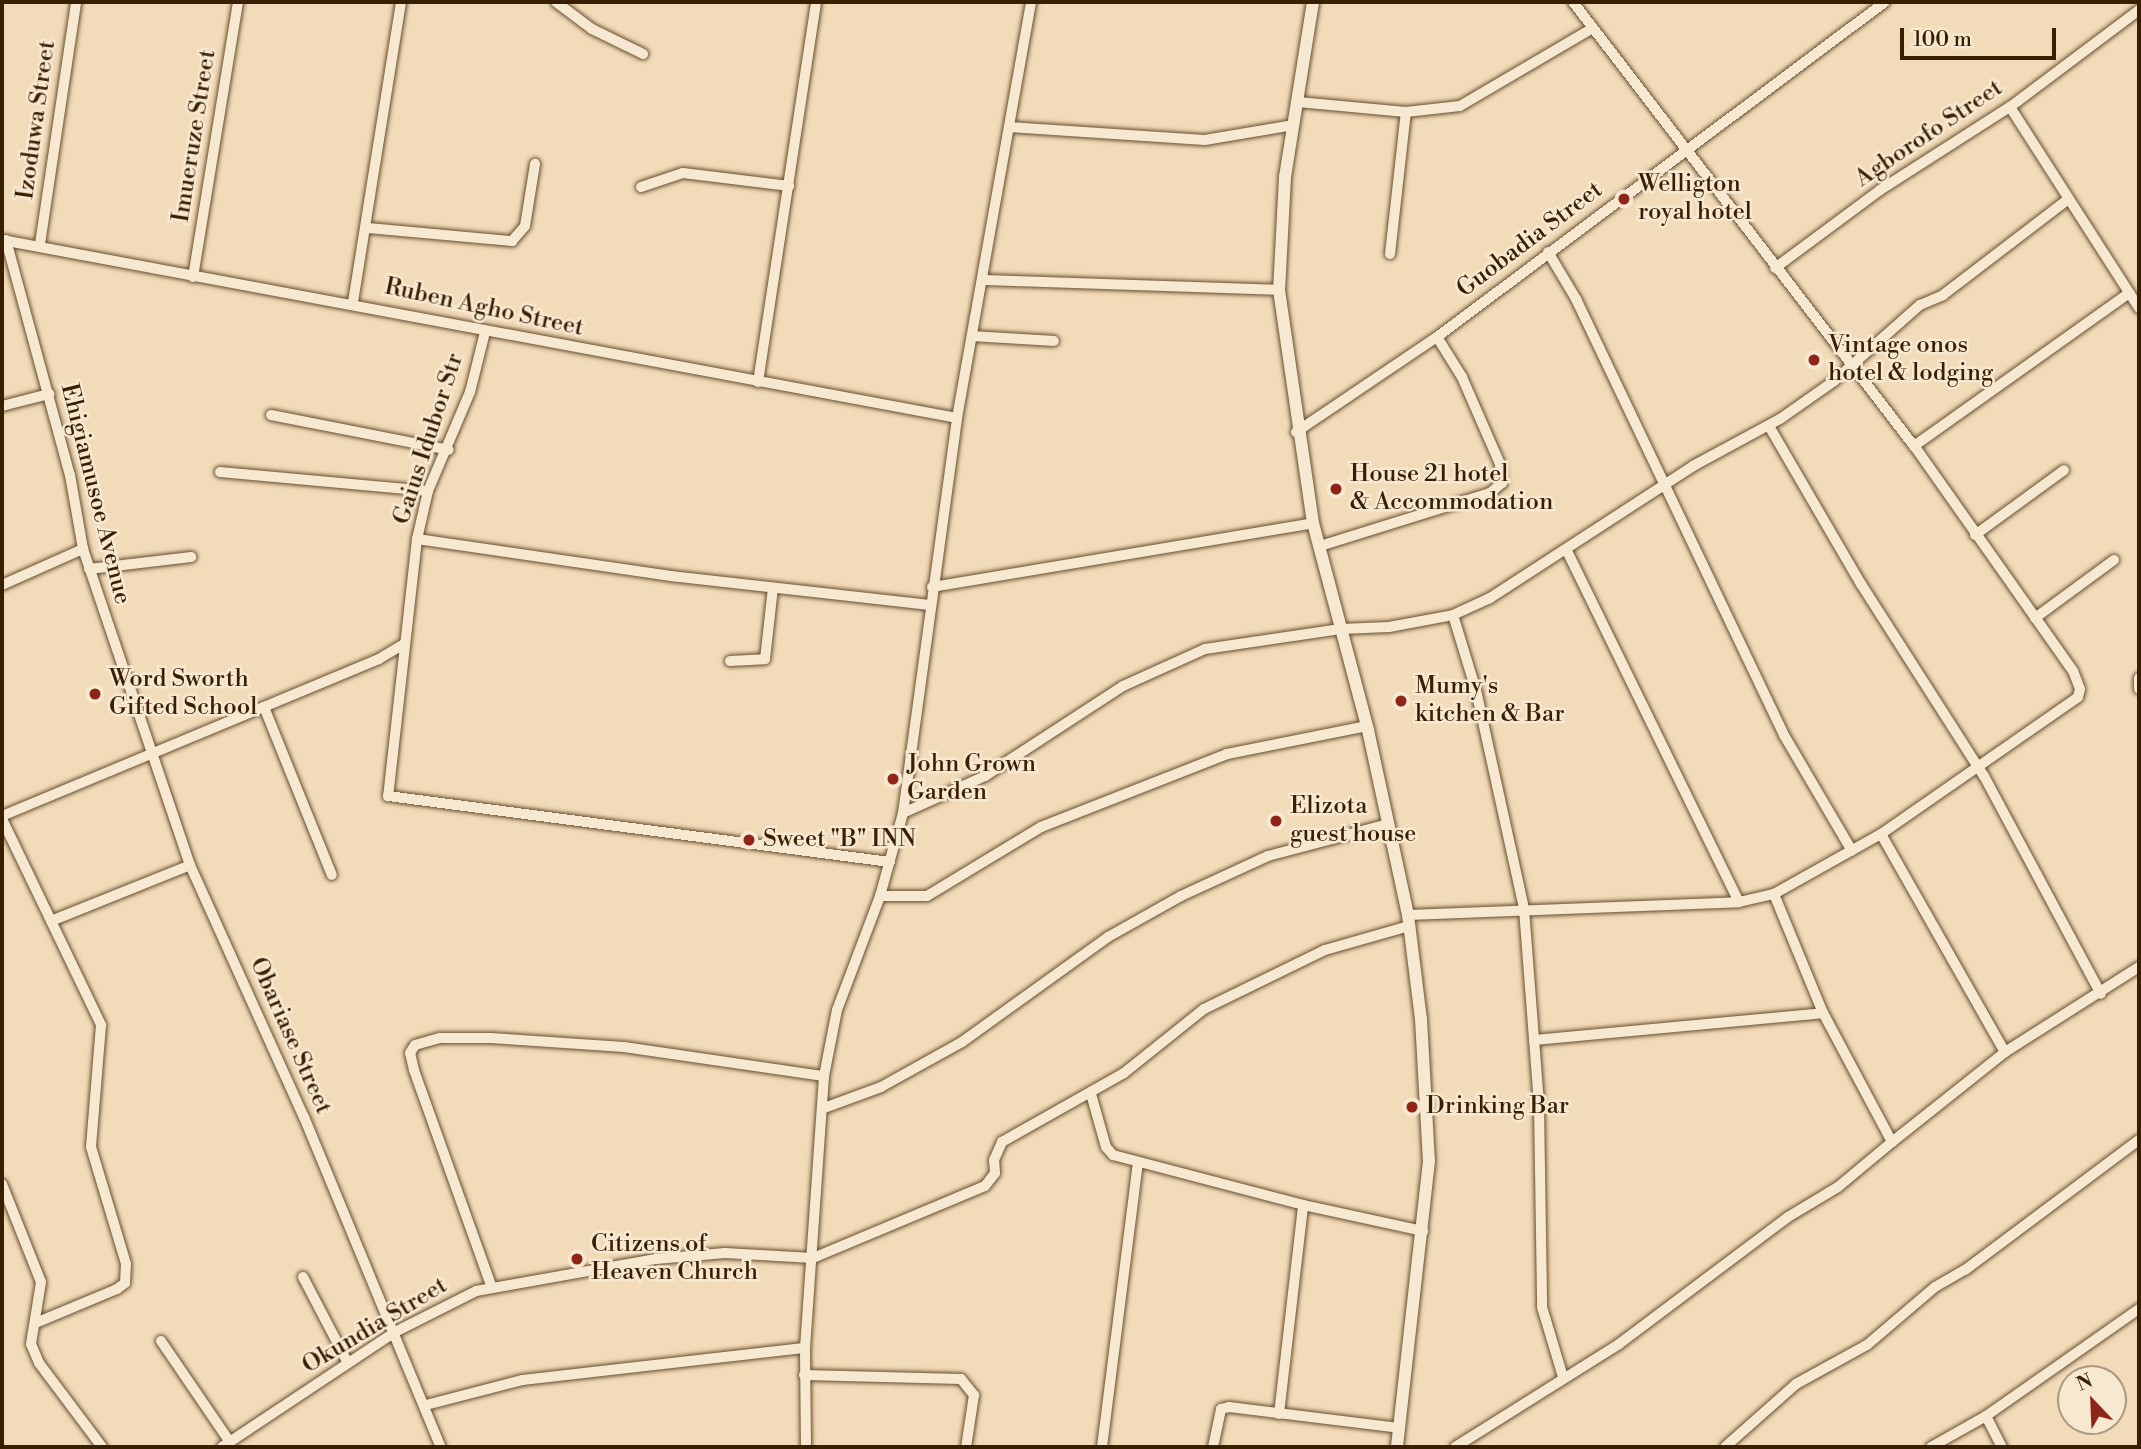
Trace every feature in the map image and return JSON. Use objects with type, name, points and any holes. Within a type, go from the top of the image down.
[{"type":"street","name":"Izoduwa Street","points":[[40,244],[76,2]]},
{"type":"street","name":"Imueruze Street","points":[[193,277],[238,2]]},
{"type":"street","points":[[353,302],[368,228],[401,2]]},
{"type":"street","points":[[556,2],[592,29],[643,54]]},
{"type":"street","points":[[758,382],[816,2]]},
{"type":"street","points":[[806,1447],[805,1348],[824,1108],[824,1076],[836,1010],[880,896],[903,813],[929,606],[957,418],[1031,2]]},
{"type":"street","points":[[1314,2],[1284,189],[1279,290],[1296,432],[1313,523],[1367,726],[1408,920],[1428,1119],[1423,1230],[1397,1447]]},
{"type":"street","points":[[813,1258],[985,1186],[995,1173],[994,1160],[1002,1142],[1091,1094],[1204,1009],[1325,950],[1408,920],[1524,909],[1739,902],[1774,894],[1881,834],[2078,698],[2080,689],[2073,671],[1914,446],[1573,2]]},
{"type":"street","name":"Guobadia Street","points":[[1296,432],[1437,337],[1885,2]]},
{"type":"street","points":[[2127,2],[2137,11]]},
{"type":"street","name":"Agborofo Street","points":[[1775,268],[1880,190],[2010,107],[2137,11]]},
{"type":"street","points":[[1298,103],[1406,111],[1472,103],[1593,28]]},
{"type":"street","points":[[2010,107],[2067,201],[2139,308]]},
{"type":"street","points":[[1390,254],[1406,111]]},
{"type":"street","points":[[1009,127],[1205,140],[1294,125]]},
{"type":"street","points":[[368,228],[512,241],[525,226],[535,164]]},
{"type":"street","points":[[641,187],[683,173],[789,186]]},
{"type":"street","points":[[903,813],[985,776],[1076,713],[1170,663],[1205,649],[1340,629],[1389,627],[1453,615],[1490,598],[1567,551],[1665,484],[1769,426],[1834,381],[1851,363],[1920,305],[1943,295],[2067,201]]},
{"type":"street","name":"Ruben Agho Street","points":[[4,240],[40,244],[193,277],[353,302],[485,332],[957,418]]},
{"type":"street","name":"Ehigiamusoe Avenue","points":[[4,240],[71,475],[83,549],[152,754]]},
{"type":"street","points":[[1548,252],[1576,299],[1784,735],[1852,851]]},
{"type":"street","points":[[982,280],[1279,290]]},
{"type":"street","points":[[1914,446],[2129,293]]},
{"type":"street","name":"Gaius Idubor Str","points":[[485,332],[449,450],[428,491],[417,539],[386,788],[393,800],[890,862]]},
{"type":"street","points":[[972,336],[1054,341]]},
{"type":"street","points":[[1320,546],[1490,493],[1502,483],[1500,464],[1462,377],[1437,337]]},
{"type":"street","points":[[2,406],[49,394]]},
{"type":"street","points":[[271,415],[449,450]]},
{"type":"street","points":[[1769,426],[1861,584],[1978,767],[2101,994]]},
{"type":"street","points":[[1975,535],[2064,470]]},
{"type":"street","points":[[220,472],[428,491]]},
{"type":"street","points":[[932,587],[1313,523]]},
{"type":"street","points":[[417,539],[773,588],[929,606]]},
{"type":"street","points":[[2,585],[83,549]]},
{"type":"street","points":[[1567,551],[1739,902]]},
{"type":"street","points":[[89,569],[191,557]]},
{"type":"street","points":[[2035,618],[2113,560]]},
{"type":"street","points":[[730,661],[765,659],[773,588]]},
{"type":"street","points":[[1453,615],[1476,690],[1524,909],[1534,1040],[1542,1307],[1563,1377]]},
{"type":"street","points":[[38,1322],[117,1289],[125,1283],[126,1264],[91,1147],[102,1025],[2,817],[379,659],[404,644]]},
{"type":"street","points":[[2139,678],[2139,689]]},
{"type":"street","points":[[264,707],[332,875]]},
{"type":"street","points":[[880,896],[927,896],[1041,827],[1227,754],[1367,726]]},
{"type":"street","name":"Obariase Street","points":[[152,754],[190,865],[395,1332],[441,1447]]},
{"type":"street","points":[[824,1108],[881,1087],[962,1042],[1108,937],[1181,896],[1268,856],[1388,824]]},
{"type":"street","points":[[1881,834],[2005,1052]]},
{"type":"street","points":[[51,921],[190,865]]},
{"type":"street","points":[[1774,894],[1823,1013],[1892,1142]]},
{"type":"street","points":[[1455,1447],[1619,1344],[1788,1217],[1838,1187],[2005,1052],[2101,994],[2139,967]]},
{"type":"street","points":[[1534,1040],[1823,1013]]},
{"type":"street","points":[[492,1288],[414,1070],[410,1053],[415,1045],[440,1038],[491,1038],[611,1046],[824,1076]]},
{"type":"street","points":[[1091,1094],[1106,1147],[1113,1155],[1138,1164],[1303,1205],[1423,1230]]},
{"type":"street","points":[[1725,1447],[1796,1384],[1867,1345],[1935,1287],[1965,1270],[2139,1140]]},
{"type":"street","points":[[1102,1447],[1138,1164]]},
{"type":"street","points":[[2,1184],[41,1282],[38,1322],[31,1344],[38,1363],[102,1447]]},
{"type":"street","points":[[1279,1414],[1303,1205]]},
{"type":"street","name":"Okundia Street","points":[[226,1444],[432,1310],[492,1288],[656,1259],[725,1254],[813,1258]]},
{"type":"street","points":[[303,1277],[348,1363]]},
{"type":"street","points":[[1931,1447],[1986,1416],[2139,1309]]},
{"type":"street","points":[[161,1340],[226,1444]]},
{"type":"street","points":[[426,1405],[523,1380],[805,1348]]},
{"type":"street","points":[[804,1375],[961,1379],[974,1395],[966,1447]]},
{"type":"street","points":[[1213,1447],[1221,1409],[1399,1428]]},
{"type":"street","points":[[1986,1416],[2002,1447]]},
{"type":"place","name":"Welligton royal hotel","points":[[1624,199]]},
{"type":"place","name":"Vintage onos hotel & lodging","points":[[1814,360]]},
{"type":"place","name":"House 21 hotel & Accommodation","points":[[1336,489]]},
{"type":"place","name":"Word Sworth Gifted School","points":[[95,694]]},
{"type":"place","name":"Mumy's kitchen & Bar","points":[[1401,701]]},
{"type":"place","name":"John Grown Garden","points":[[893,779]]},
{"type":"place","name":"Elizota guest house","points":[[1276,821]]},
{"type":"place","name":"Sweet \"B\" INN","points":[[749,840]]},
{"type":"place","name":"Drinking Bar","points":[[1412,1107]]},
{"type":"place","name":"Citizens of Heaven Church","points":[[577,1259]]}]
